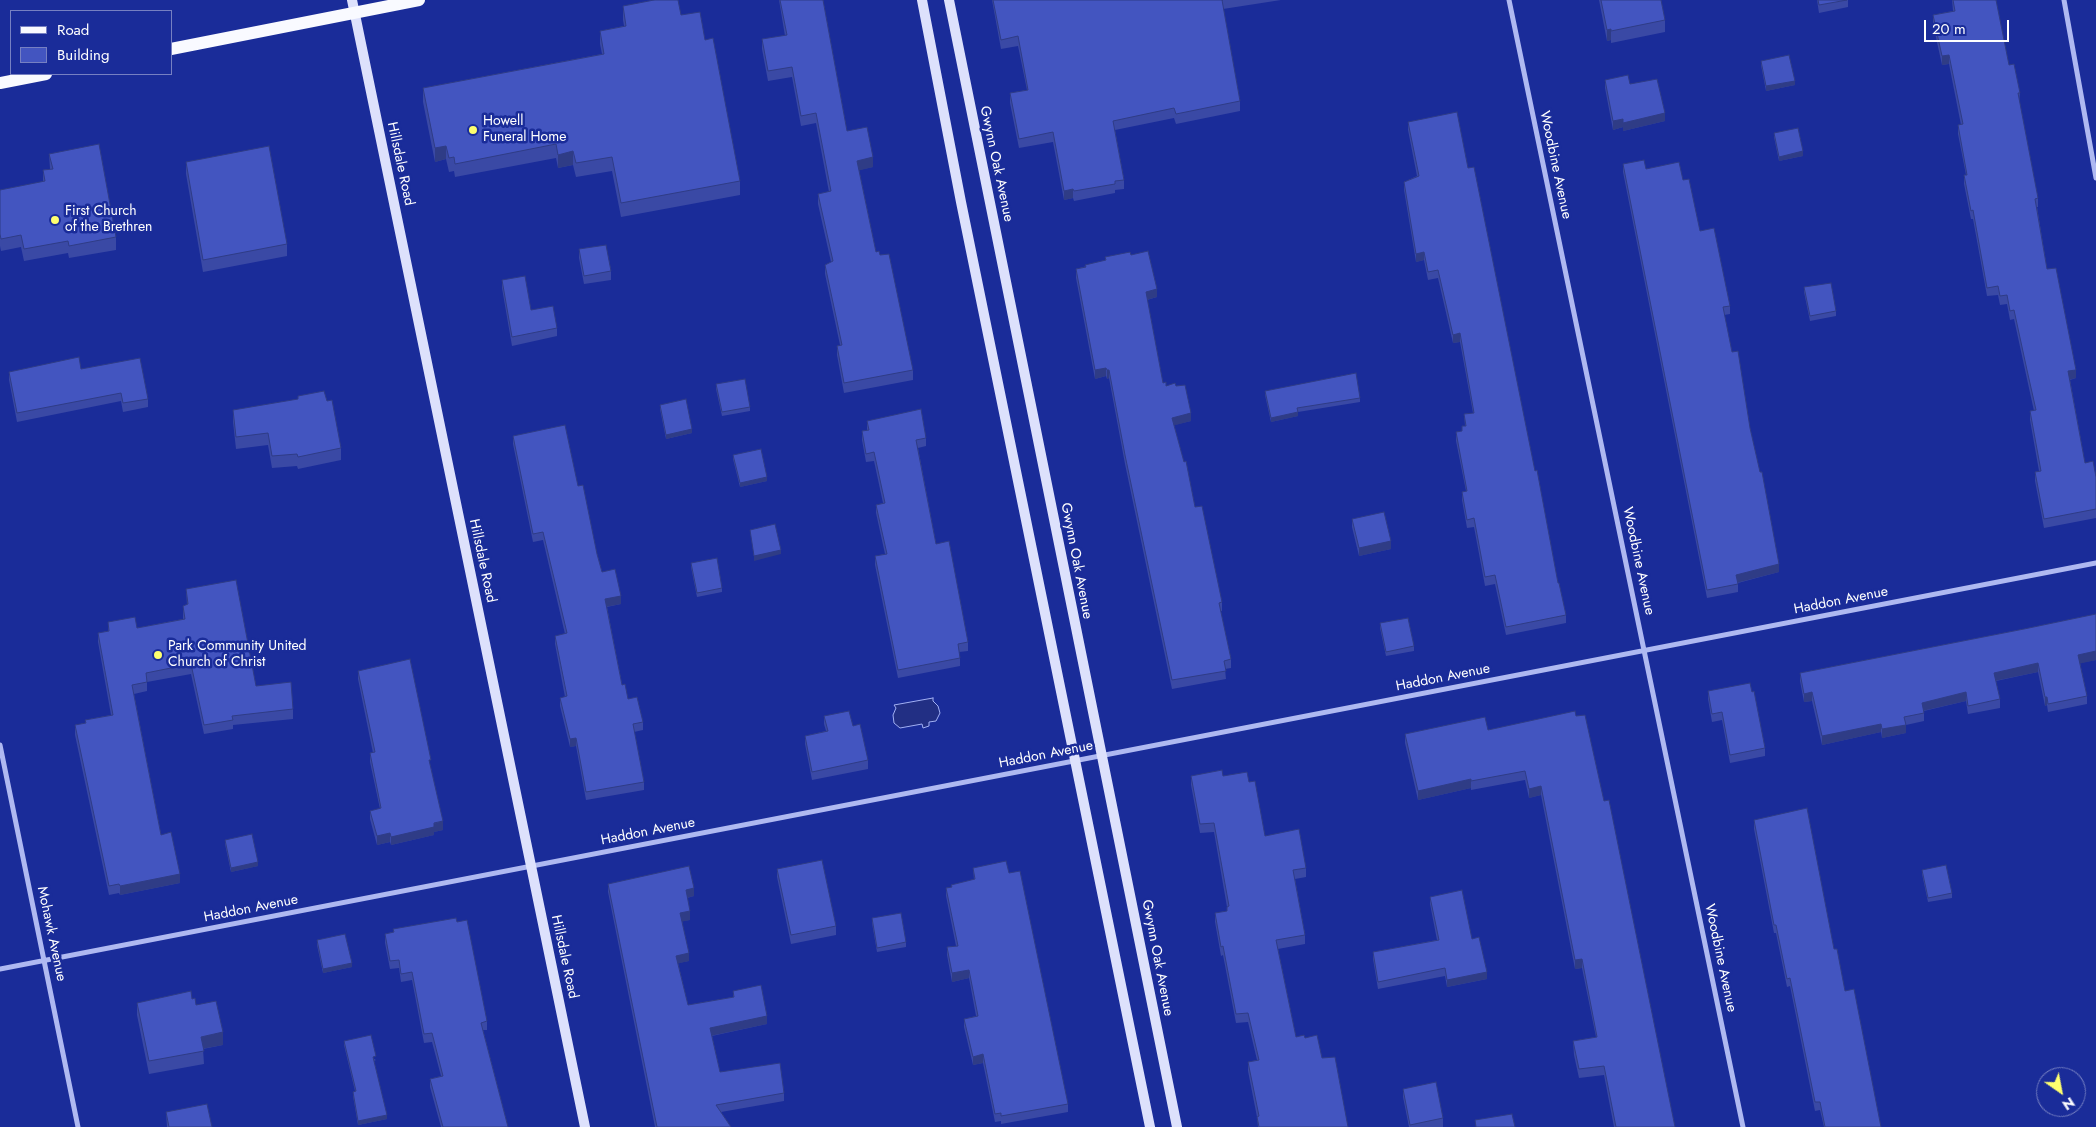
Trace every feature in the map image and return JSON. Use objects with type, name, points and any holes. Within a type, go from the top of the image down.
[{"type":"main road","points":[[172,48],[354,6],[419,0]]},
{"type":"main road","points":[[0,83],[41,75]]},
{"type":"street","points":[[922,0],[1150,1127]]},
{"type":"street","name":"Gwynn Oak Avenue","points":[[949,0],[1177,1127]]},
{"type":"street","name":"Woodbine Avenue","points":[[1509,0],[1743,1127]]},
{"type":"street","points":[[2064,0],[2096,178]]},
{"type":"street","name":"Hillsdale Road","points":[[354,6],[585,1127]]},
{"type":"street","name":"Haddon Avenue","points":[[0,969],[2096,563]]},
{"type":"street","name":"Mohawk Avenue","points":[[0,745],[78,1127]]},
{"type":"shaded area","points":[[933,698],[940,713],[936,721],[929,722],[929,726],[923,728],[922,724],[900,728],[894,723],[893,715],[896,708],[894,705]]},
{"type":"building","points":[[654,0],[678,0],[681,15],[700,12],[705,40],[713,38],[740,181],[621,203],[612,157],[576,163],[573,151],[558,155],[556,144],[455,164],[454,157],[449,158],[446,146],[435,148],[423,88],[604,54],[600,31],[626,26],[623,6]]},
{"type":"building","points":[[780,0],[823,0],[847,131],[867,127],[873,157],[857,161],[876,252],[879,251],[880,255],[889,254],[913,370],[844,383],[837,346],[842,345],[825,265],[833,261],[818,194],[831,191],[816,113],[801,116],[792,67],[768,71],[762,39],[787,35]]},
{"type":"building","points":[[993,0],[1222,0],[1240,101],[1176,114],[1174,108],[1113,121],[1124,180],[1115,181],[1115,184],[1064,191],[1053,132],[1019,139],[1010,93],[1028,90],[1018,36],[1001,40]]},
{"type":"building","points":[[1601,0],[1661,0],[1665,20],[1611,31],[1611,29],[1607,30]]},
{"type":"building","points":[[1818,0],[1847,0],[1819,5]]},
{"type":"building","points":[[1953,0],[1996,0],[2009,65],[2014,64],[2038,198],[2035,199],[2047,269],[2056,268],[2076,370],[2068,371],[2085,463],[2093,461],[2096,477],[2096,509],[2044,519],[2035,472],[2041,471],[2030,411],[2036,410],[2014,310],[2010,311],[2007,295],[2000,296],[1998,286],[1987,288],[1973,210],[1971,211],[1964,175],[1967,175],[1958,125],[1963,124],[1949,55],[1942,56],[1933,15],[1955,11]]},
{"type":"building","points":[[1789,55],[1795,81],[1766,86],[1761,61]]},
{"type":"building","points":[[1628,75],[1630,84],[1657,79],[1665,113],[1623,123],[1623,119],[1613,121],[1605,80]]},
{"type":"building","points":[[1457,112],[1468,168],[1474,167],[1566,615],[1506,627],[1495,575],[1485,577],[1474,518],[1467,520],[1462,492],[1467,491],[1456,432],[1462,431],[1462,426],[1466,426],[1464,414],[1474,413],[1460,333],[1453,335],[1438,270],[1428,272],[1424,252],[1416,254],[1404,182],[1419,176],[1408,122]]},
{"type":"building","points":[[1798,128],[1803,151],[1779,157],[1774,133]]},
{"type":"building","name":"First Church of the Brethren","points":[[99,144],[116,237],[69,246],[68,241],[24,249],[21,235],[1,239],[0,190],[45,181],[43,170],[53,169],[49,154]]},
{"type":"building","points":[[269,146],[287,244],[203,260],[186,162]]},
{"type":"building","points":[[1644,160],[1646,169],[1679,162],[1683,180],[1689,179],[1700,231],[1714,228],[1730,306],[1723,307],[1732,352],[1738,351],[1750,428],[1760,472],[1762,472],[1779,564],[1736,575],[1738,584],[1707,590],[1623,164]]},
{"type":"building","points":[[606,245],[611,271],[584,276],[579,249]]},
{"type":"building","points":[[1148,251],[1157,289],[1146,292],[1163,383],[1166,382],[1166,386],[1175,383],[1176,386],[1185,385],[1191,413],[1172,418],[1184,462],[1186,461],[1195,507],[1202,506],[1222,602],[1219,603],[1231,659],[1224,661],[1226,671],[1172,680],[1109,370],[1106,368],[1095,370],[1076,269],[1106,260],[1105,257],[1130,252],[1131,255]]},
{"type":"building","points":[[525,276],[531,310],[553,306],[557,328],[512,337],[502,280]]},
{"type":"building","points":[[1831,283],[1836,311],[1810,316],[1804,287]]},
{"type":"building","points":[[79,357],[81,369],[140,358],[148,399],[123,403],[121,393],[17,413],[9,372]]},
{"type":"building","points":[[1356,373],[1360,398],[1297,408],[1298,412],[1271,418],[1265,391]]},
{"type":"building","points":[[745,379],[750,407],[722,412],[716,384]]},
{"type":"building","points":[[324,391],[327,401],[332,400],[341,448],[298,457],[297,454],[272,456],[268,433],[236,437],[233,410],[298,399],[298,396]]},
{"type":"building","points":[[686,399],[692,429],[666,435],[660,405]]},
{"type":"building","points":[[921,409],[926,438],[916,440],[936,544],[949,541],[968,642],[958,644],[960,658],[898,670],[875,556],[887,554],[876,505],[885,503],[874,452],[866,454],[862,431],[869,430],[867,421]]},
{"type":"building","points":[[565,425],[578,486],[583,485],[602,572],[615,569],[621,596],[605,599],[622,685],[625,684],[628,699],[637,697],[643,722],[633,724],[644,782],[586,792],[576,738],[570,739],[560,698],[567,696],[555,636],[567,633],[543,532],[533,534],[513,436]]},
{"type":"building","points":[[761,449],[767,477],[740,483],[733,455]]},
{"type":"building","points":[[1384,512],[1391,541],[1359,548],[1352,519]]},
{"type":"building","points":[[775,524],[781,550],[754,556],[750,530]]},
{"type":"building","points":[[717,558],[722,588],[697,593],[691,563]]},
{"type":"building","points":[[236,580],[256,686],[291,682],[293,709],[232,716],[233,720],[204,725],[191,664],[146,673],[147,682],[132,685],[161,835],[171,832],[180,874],[120,886],[119,884],[109,886],[75,725],[86,723],[85,720],[113,715],[98,633],[109,631],[108,622],[135,617],[137,628],[185,619],[183,606],[188,604],[186,589]]},
{"type":"building","points":[[2096,614],[2096,651],[2078,655],[2087,696],[2048,704],[2038,663],[1994,673],[2000,699],[1968,706],[1966,692],[1922,703],[1924,713],[1904,717],[1906,725],[1882,729],[1881,724],[1822,736],[1812,692],[1804,694],[1800,673]]},
{"type":"building","points":[[1408,618],[1414,646],[1386,652],[1380,623]]},
{"type":"building","points":[[410,659],[431,760],[429,760],[443,821],[434,823],[434,827],[391,837],[390,833],[377,836],[370,811],[381,808],[370,753],[375,752],[358,671]]},
{"type":"building","points":[[1750,683],[1752,692],[1754,691],[1765,748],[1730,755],[1722,712],[1712,714],[1708,691]]},
{"type":"building","points":[[849,711],[853,726],[860,724],[868,760],[812,772],[805,736],[828,731],[824,716]]},
{"type":"building","points":[[1575,711],[1576,716],[1585,715],[1604,801],[1609,800],[1675,1127],[1616,1127],[1604,1066],[1579,1069],[1573,1041],[1597,1037],[1582,959],[1575,960],[1541,786],[1529,789],[1525,771],[1471,781],[1471,779],[1418,791],[1405,734],[1485,717],[1488,730]]},
{"type":"building","points":[[1222,770],[1223,776],[1247,772],[1249,782],[1255,781],[1265,836],[1299,829],[1306,868],[1293,870],[1305,935],[1276,940],[1296,1037],[1304,1035],[1305,1038],[1317,1035],[1322,1058],[1335,1057],[1348,1127],[1259,1127],[1257,1117],[1259,1116],[1248,1062],[1259,1060],[1248,1013],[1236,1014],[1215,913],[1227,911],[1229,906],[1214,823],[1200,824],[1191,776]]},
{"type":"building","points":[[1807,808],[1834,949],[1837,949],[1845,991],[1854,989],[1881,1127],[1825,1127],[1820,1102],[1815,1102],[1790,978],[1787,979],[1776,925],[1774,925],[1754,820]]},
{"type":"building","points":[[252,834],[258,862],[231,868],[225,840]]},
{"type":"building","points":[[822,860],[836,926],[791,935],[777,869]]},
{"type":"building","points":[[1006,861],[1009,873],[1020,871],[1068,1104],[1001,1116],[1001,1113],[995,1114],[983,1054],[973,1057],[964,1019],[978,1016],[969,970],[952,973],[947,947],[958,946],[946,888],[975,879],[973,868]]},
{"type":"building","points":[[1946,865],[1952,893],[1928,898],[1922,870]]},
{"type":"building","points":[[689,866],[694,888],[686,890],[690,911],[680,913],[689,953],[676,956],[688,1005],[734,997],[733,991],[761,985],[767,1016],[710,1028],[720,1072],[780,1063],[784,1093],[716,1105],[731,1127],[657,1127],[608,884]]},
{"type":"building","points":[[1462,890],[1472,939],[1479,937],[1487,972],[1447,980],[1445,968],[1378,982],[1373,952],[1439,940],[1430,897]]},
{"type":"building","points":[[901,913],[906,942],[877,948],[872,918]]},
{"type":"building","points":[[456,918],[457,922],[467,920],[487,1021],[481,1023],[508,1127],[443,1127],[430,1079],[443,1076],[432,1033],[424,1034],[412,972],[401,974],[399,960],[390,961],[385,934],[394,932],[393,929]]},
{"type":"building","points":[[345,934],[352,963],[323,969],[317,940]]},
{"type":"building","points":[[191,991],[192,999],[195,998],[196,1005],[216,1001],[223,1032],[201,1037],[204,1051],[149,1061],[137,1003]]},
{"type":"building","points":[[371,1035],[376,1056],[373,1057],[387,1115],[358,1121],[353,1092],[356,1091],[344,1041]]},
{"type":"building","points":[[1436,1082],[1443,1118],[1410,1125],[1403,1089]]},
{"type":"building","points":[[207,1104],[212,1127],[169,1127],[166,1112]]},
{"type":"building","points":[[1512,1114],[1515,1127],[1476,1127],[1475,1120]]},
{"type":"place","name":"Howell Funeral Home","points":[[473,130]]},
{"type":"place","name":"First Church of the Brethren","points":[[55,220]]},
{"type":"place","name":"Park Community United Church of Christ","points":[[158,655]]}]
